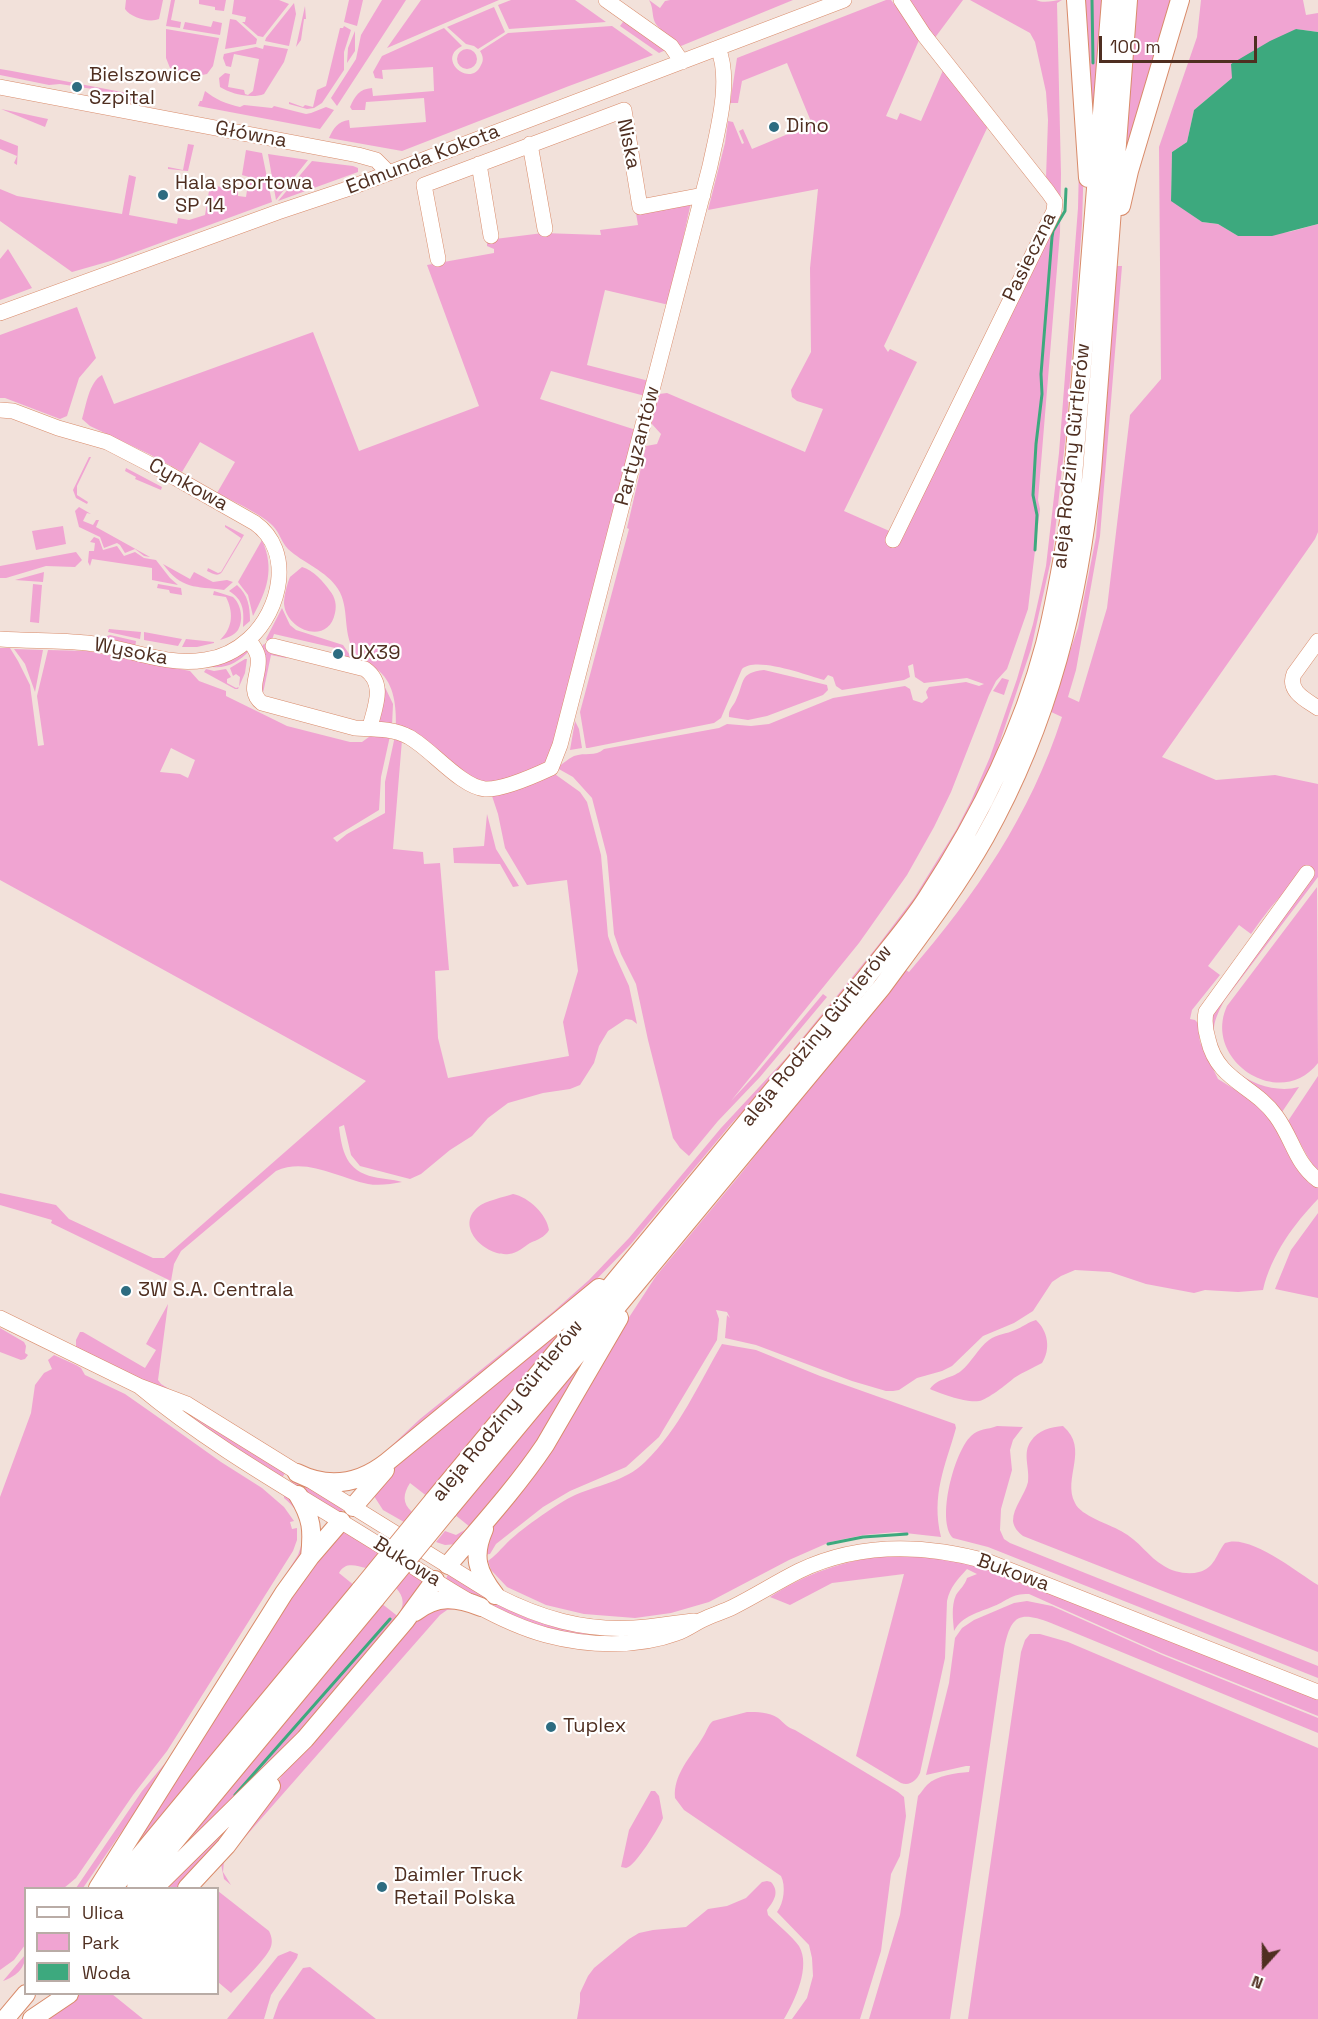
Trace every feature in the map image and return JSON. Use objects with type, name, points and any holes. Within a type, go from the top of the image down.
[{"type":"main road","points":[[1076,0],[1092,246]]},
{"type":"main road","name":"aleja Rodziny Gürtlerów","points":[[441,1506],[630,1262],[866,978],[926,900],[964,839],[998,772],[1022,715],[1045,645],[1058,590],[1070,514],[1111,0]]},
{"type":"main road","name":"aleja Rodziny Gürtlerów","points":[[114,1887],[649,1268],[882,987],[941,908],[985,836],[1016,776],[1039,718],[1061,650],[1077,582],[1092,471],[1128,0]]},
{"type":"main road","points":[[1107,267],[1129,171],[1180,0]]},
{"type":"main road","points":[[297,1473],[323,1482],[351,1481],[374,1471],[630,1262]]},
{"type":"main road","points":[[448,1565],[488,1520],[545,1445],[649,1268]]},
{"type":"main road","points":[[353,1507],[405,1446]]},
{"type":"main road","points":[[298,1495],[307,1510],[312,1530],[310,1557]]},
{"type":"main road","points":[[488,1520],[477,1544],[477,1560],[485,1582],[495,1595]]},
{"type":"main road","points":[[100,1887],[284,1593],[310,1557],[341,1521]]},
{"type":"main road","points":[[188,1887],[226,1846],[305,1739],[405,1621],[435,1580]]},
{"type":"main road","name":"aleja Rodziny Gürtlerów","points":[[137,1887],[368,1593]]},
{"type":"main road","points":[[405,1621],[420,1608],[438,1600],[454,1599],[481,1607]]},
{"type":"main road","points":[[155,1887],[305,1739]]},
{"type":"main road","points":[[5,2019],[25,1995]]},
{"type":"main road","points":[[30,2019],[48,1995]]},
{"type":"main road","points":[[30,2019],[67,1995]]},
{"type":"street","points":[[606,0],[671,46],[682,62]]},
{"type":"street","name":"Edmunda Kokota","points":[[0,313],[389,173],[844,0]]},
{"type":"street","name":"Pasieczna","points":[[893,540],[1056,206],[1048,192],[924,34],[901,0]]},
{"type":"street","name":"Partyzantów","points":[[370,727],[408,736],[464,779],[487,789],[524,780],[551,768],[716,141],[724,87],[724,67],[718,48]]},
{"type":"street","name":"Główna","points":[[0,87],[358,155],[376,160],[389,173]]},
{"type":"street","name":"Niska","points":[[438,259],[424,185],[624,110],[640,207],[703,195]]},
{"type":"street","points":[[530,144],[545,229]]},
{"type":"street","points":[[479,164],[491,237]]},
{"type":"street","name":"Cynkowa","points":[[0,410],[13,411],[107,442],[167,473],[262,528],[273,541],[277,552],[278,584],[273,606],[251,637]]},
{"type":"street","points":[[251,637],[259,658],[254,688],[259,701],[295,713],[355,728],[370,727],[378,694],[378,686],[371,674],[365,669],[273,646]]},
{"type":"street","name":"Wysoka","points":[[0,639],[87,643],[171,660],[193,662],[230,652],[251,637]]},
{"type":"street","points":[[1318,641],[1292,677],[1292,686],[1295,691],[1318,708]]},
{"type":"street","points":[[1307,873],[1206,1012],[1204,1023],[1210,1051],[1222,1069],[1266,1104],[1284,1127],[1307,1172],[1318,1180]]},
{"type":"street","name":"Bukowa","points":[[0,1318],[140,1386],[187,1404],[495,1595],[524,1610],[550,1619],[583,1626],[633,1628],[703,1620]]},
{"type":"street","name":"Bukowa","points":[[140,1386],[197,1430],[435,1580],[517,1625],[546,1635],[599,1643],[636,1642],[662,1637],[678,1633],[729,1609],[799,1571],[840,1556],[889,1548],[940,1551],[989,1562],[1318,1692]]},
{"type":"street","points":[[341,1521],[353,1507]]},
{"type":"street","points":[[435,1580],[448,1565]]},
{"type":"green space","points":[[126,0],[163,0],[159,19],[146,20],[132,15],[125,9]]},
{"type":"green space","points":[[171,0],[175,0],[171,20],[181,22],[180,28],[166,26]]},
{"type":"green space","points":[[199,0],[226,0],[224,11],[199,4]]},
{"type":"green space","points":[[234,0],[279,0],[289,4],[263,37],[258,36],[242,22],[245,22],[246,17],[232,14]]},
{"type":"green space","points":[[349,0],[363,0],[357,26],[344,22]]},
{"type":"green space","points":[[382,0],[406,0],[337,106],[331,98],[356,59],[361,35]]},
{"type":"green space","points":[[421,0],[499,0],[387,48]]},
{"type":"green space","points":[[511,0],[575,0],[606,22],[509,29],[498,5]]},
{"type":"green space","points":[[649,0],[660,8],[665,1],[670,0],[793,0],[681,46],[658,30],[660,28],[655,22]]},
{"type":"green space","points":[[891,0],[920,38],[886,116],[897,120],[900,113],[921,121],[944,68],[989,124],[884,346],[888,352],[890,349],[917,362],[844,511],[903,537],[1050,228],[1046,178],[1048,120],[1046,92],[1035,42],[1030,33],[970,0],[1046,2],[1062,0],[1057,3],[1060,232],[1038,500],[1040,509],[1028,609],[1007,669],[996,681],[989,695],[951,792],[907,875],[859,943],[731,1101],[823,994],[827,997],[760,1077],[718,1121],[689,1156],[673,1138],[636,984],[614,934],[607,856],[592,798],[573,777],[557,768],[574,756],[597,753],[604,749],[719,728],[727,724],[751,726],[769,724],[833,698],[905,686],[910,689],[913,700],[922,703],[928,698],[926,692],[929,687],[966,682],[979,686],[984,684],[967,678],[924,683],[915,677],[913,664],[908,666],[910,677],[904,680],[842,690],[836,686],[833,677],[828,675],[824,680],[769,665],[749,666],[742,669],[721,718],[714,723],[588,748],[586,748],[580,712],[629,529],[627,528],[646,446],[657,444],[661,434],[651,423],[659,394],[667,393],[805,452],[823,409],[797,401],[792,397],[791,390],[811,352],[810,268],[818,189],[708,210],[725,143],[728,121],[733,122],[742,144],[744,143],[739,131],[743,129],[752,149],[812,124],[787,63],[742,81],[738,103],[730,103],[737,58]]},
{"type":"green space","points":[[910,0],[963,0],[934,39]]},
{"type":"green space","points":[[1083,0],[1105,0],[1094,138]]},
{"type":"green space","points":[[1134,0],[1174,0],[1123,177]]},
{"type":"green space","points":[[1201,0],[1303,0],[1306,15],[1318,13],[1318,32],[1296,29],[1194,110],[1187,142],[1172,152],[1171,200],[1202,222],[1218,224],[1238,236],[1289,232],[1318,224],[1318,532],[1162,757],[1216,780],[1275,775],[1318,784],[1318,877],[1224,1001],[1214,1027],[1216,1041],[1211,1028],[1214,1006],[1315,872],[1312,870],[1285,892],[1251,934],[1239,925],[1208,966],[1220,975],[1192,1010],[1190,1019],[1198,1023],[1200,1042],[1218,1079],[1252,1100],[1272,1119],[1308,1182],[1318,1188],[1318,1199],[1284,1241],[1263,1290],[1238,1292],[1205,1290],[1194,1293],[1146,1284],[1110,1272],[1075,1270],[1052,1282],[1033,1311],[1014,1323],[983,1336],[952,1366],[917,1378],[899,1390],[886,1391],[852,1381],[756,1345],[725,1338],[727,1315],[730,1318],[727,1312],[716,1310],[719,1319],[717,1340],[659,1437],[626,1467],[570,1491],[543,1507],[496,1544],[490,1554],[481,1555],[482,1543],[656,1276],[904,969],[909,972],[957,913],[999,852],[1034,788],[1062,717],[1049,711],[1078,628],[1096,537],[1117,266],[1122,266],[1100,536],[1076,670],[1068,697],[1079,702],[1107,608],[1130,415],[1161,379],[1159,147],[1197,37]]},
{"type":"green space","points":[[294,3],[296,14],[289,46],[265,41],[266,38]]},
{"type":"green space","points":[[305,6],[306,19],[304,19],[301,40],[296,47]]},
{"type":"green space","points":[[494,7],[505,32],[478,49],[466,44],[447,27]]},
{"type":"green space","points":[[626,18],[668,49],[659,53],[620,26]]},
{"type":"green space","points":[[230,19],[236,20],[257,39],[256,44],[225,49]]},
{"type":"green space","points":[[213,21],[222,23],[220,35],[183,29],[185,22],[211,27]]},
{"type":"green space","points":[[344,26],[351,30],[344,52],[344,70],[322,103],[314,108],[307,109],[289,104],[289,102],[303,107],[305,105],[313,107],[317,90],[326,86],[340,28]]},
{"type":"green space","points":[[612,26],[653,55],[402,151],[329,138],[336,126],[349,120],[350,128],[426,122],[424,98],[366,102],[365,110],[352,110],[350,107],[358,94],[372,88],[373,96],[434,91],[433,67],[382,70],[383,79],[375,78],[373,72],[382,56],[444,28],[462,46],[452,58],[454,64],[463,73],[470,74],[476,72],[482,63],[483,58],[480,51],[508,33]]},
{"type":"green space","points":[[166,29],[219,38],[213,66],[207,74],[197,76],[170,68],[166,58]]},
{"type":"green space","points":[[355,31],[355,51],[347,63],[348,48]]},
{"type":"green space","points":[[264,45],[288,49],[284,62],[264,94],[254,96],[242,95],[220,87],[219,78],[225,73],[230,74],[228,87],[244,90],[248,95],[253,91],[259,59],[234,54],[231,67],[226,66],[223,58],[224,54],[256,47],[263,49]]},
{"type":"green space","points":[[463,49],[471,49],[477,55],[477,63],[471,69],[463,69],[457,63],[457,55]]},
{"type":"green space","points":[[0,69],[153,98],[151,105],[112,97],[99,90],[60,84],[49,85],[0,75]]},
{"type":"green space","points":[[205,91],[221,101],[240,107],[244,105],[272,108],[274,106],[306,114],[326,107],[334,110],[320,129],[198,106]]},
{"type":"green space","points":[[1,109],[48,119],[45,127]]},
{"type":"green space","points":[[0,139],[18,146],[17,165],[14,163],[17,156],[0,149]]},
{"type":"green space","points":[[188,144],[194,145],[188,171],[168,169],[168,167],[183,170]]},
{"type":"green space","points":[[246,150],[262,153],[272,202],[114,260],[72,272],[0,221],[0,189],[17,196],[122,214],[129,175],[136,177],[129,215],[177,224],[178,218],[189,220],[205,215],[210,185],[238,190],[238,196],[246,197],[249,177],[242,175]]},
{"type":"green space","points":[[268,154],[308,160],[276,200]]},
{"type":"green space","points":[[1084,159],[1082,224],[1066,433],[1053,551],[1031,649],[990,771],[925,890],[775,1078],[732,1123],[631,1244],[588,1288],[387,1450],[420,1419],[554,1311],[589,1280],[629,1238],[721,1128],[786,1058],[876,948],[914,898],[956,830],[990,757],[1017,679],[1033,624],[1046,566],[1059,453],[1078,208],[1079,165]]},
{"type":"green space","points":[[312,161],[353,166],[358,168],[358,172],[278,201]]},
{"type":"green space","points":[[691,202],[669,305],[605,290],[587,365],[649,381],[645,396],[551,371],[540,399],[636,430],[551,768],[487,789],[396,726],[395,704],[388,683],[379,671],[356,654],[350,643],[344,604],[338,589],[321,572],[288,549],[268,521],[217,493],[235,462],[200,442],[182,472],[90,426],[82,419],[91,389],[102,375],[114,404],[313,332],[359,451],[479,406],[427,265],[494,253],[494,249],[487,246],[487,240],[543,233],[601,235],[600,230],[638,225],[636,213]]},
{"type":"green space","points":[[8,249],[32,288],[0,300],[0,259]]},
{"type":"green space","points":[[77,307],[96,358],[79,378],[67,416],[60,419],[0,398],[0,335]]},
{"type":"green space","points":[[91,457],[77,486],[77,495],[88,502],[87,504],[76,498],[73,490]]},
{"type":"green space","points":[[126,468],[162,487],[161,490],[135,479],[136,477],[125,471]]},
{"type":"green space","points":[[79,507],[91,514],[87,513],[83,521],[93,525],[96,520],[99,520],[96,527],[150,557],[144,556],[135,549],[125,553],[117,543],[104,548],[100,537],[79,527],[75,511]]},
{"type":"green space","points":[[225,525],[244,535],[222,572],[215,574],[207,571],[208,568],[218,573],[221,572],[241,538]]},
{"type":"green space","points":[[63,526],[66,544],[36,550],[32,531]]},
{"type":"green space","points":[[94,537],[99,539],[103,550],[117,546],[124,556],[135,552],[144,558],[156,560],[178,585],[152,580],[152,568],[92,559],[90,566],[89,551],[94,551],[95,543],[90,542]]},
{"type":"green space","points":[[262,540],[268,560],[268,579],[253,616],[248,595],[238,582]]},
{"type":"green space","points":[[76,552],[82,560],[75,567],[46,566],[0,578],[0,566]]},
{"type":"green space","points":[[163,564],[190,579],[194,572],[213,582],[227,580],[233,582],[224,590],[197,587],[183,583]]},
{"type":"green space","points":[[302,567],[321,580],[332,593],[335,601],[336,610],[331,623],[325,629],[317,632],[300,628],[292,622],[284,604],[290,577]]},
{"type":"green space","points":[[44,572],[43,582],[15,580]]},
{"type":"green space","points":[[33,584],[42,585],[39,623],[30,622]]},
{"type":"green space","points":[[158,584],[181,588],[182,595],[157,588]]},
{"type":"green space","points":[[237,585],[246,597],[250,610],[250,621],[243,627],[242,606],[238,598],[229,591]]},
{"type":"green space","points":[[214,591],[233,597],[241,612],[238,630],[220,640],[228,630],[231,613],[226,597],[213,595]]},
{"type":"green space","points":[[282,608],[290,625],[296,630],[343,645],[354,661],[339,658],[341,651],[335,648],[274,634],[270,646],[266,639]]},
{"type":"green space","points":[[109,629],[141,632],[140,639],[108,632]]},
{"type":"green space","points":[[144,632],[182,639],[178,646],[144,640]]},
{"type":"green space","points":[[107,636],[136,641],[135,648],[106,643]]},
{"type":"green space","points":[[186,639],[214,643],[197,647],[182,647]]},
{"type":"green space","points":[[264,644],[287,654],[286,658],[271,655],[262,698],[261,647]]},
{"type":"green space","points":[[0,648],[10,648],[30,685],[38,746],[44,745],[37,696],[48,650],[88,651],[190,671],[199,681],[226,691],[226,696],[287,726],[350,742],[362,742],[373,734],[390,736],[381,777],[379,810],[333,838],[337,842],[385,813],[385,782],[395,736],[402,740],[393,849],[423,852],[424,864],[440,863],[449,970],[435,971],[438,1038],[448,1078],[569,1056],[563,1022],[578,971],[567,880],[527,885],[505,848],[491,793],[552,772],[580,792],[587,802],[601,855],[608,936],[629,986],[637,1024],[626,1019],[608,1031],[599,1046],[594,1063],[580,1085],[508,1103],[488,1118],[472,1136],[450,1150],[421,1174],[410,1179],[360,1166],[351,1155],[344,1125],[339,1127],[344,1152],[351,1165],[374,1177],[402,1182],[368,1184],[311,1167],[288,1167],[276,1171],[181,1251],[174,1264],[171,1281],[51,1223],[52,1220],[0,1205],[0,1193],[56,1205],[69,1219],[153,1258],[164,1258],[366,1081],[0,880]],"holes":[[[171,748],[195,760],[188,778],[180,774],[160,772]]]},
{"type":"green space","points":[[14,649],[43,650],[35,692],[25,664]]},
{"type":"green space","points":[[244,649],[250,650],[230,665],[206,666]]},
{"type":"green space","points":[[247,659],[245,673],[239,687],[240,677],[236,674],[233,676],[230,668]]},
{"type":"green space","points":[[206,669],[214,671],[226,669],[231,677],[227,679],[227,683],[236,688],[239,687],[235,689],[204,672]]},
{"type":"green space","points":[[764,670],[827,685],[828,690],[823,695],[767,716],[748,720],[729,717],[744,679],[750,673]]},
{"type":"green space","points":[[1002,678],[1009,680],[1004,695],[993,691]]},
{"type":"green space","points":[[383,683],[393,704],[392,726],[379,723]]},
{"type":"green space","points":[[575,721],[579,729],[582,748],[570,750]]},
{"type":"green space","points":[[487,814],[496,849],[519,886],[513,887],[500,864],[454,863],[453,848],[484,846]]},
{"type":"green space","points":[[1317,887],[1318,1063],[1302,1077],[1284,1082],[1266,1081],[1249,1073],[1235,1061],[1225,1045],[1222,1026],[1227,1006]]},
{"type":"green space","points":[[1216,1043],[1221,1055],[1242,1076],[1270,1087],[1285,1089],[1299,1087],[1282,1112],[1224,1065]]},
{"type":"green space","points":[[1318,1076],[1318,1173],[1288,1121]]},
{"type":"green space","points":[[513,1194],[525,1199],[541,1213],[549,1230],[518,1251],[500,1254],[483,1246],[476,1239],[469,1223],[471,1215],[481,1205]]},
{"type":"green space","points":[[1318,1213],[1318,1298],[1275,1289],[1291,1250]]},
{"type":"green space","points":[[168,1304],[158,1380],[187,1400],[81,1352],[76,1347],[76,1340],[80,1332],[83,1332],[145,1368],[156,1350],[146,1344]]},
{"type":"green space","points":[[581,1308],[428,1497],[410,1483],[405,1498],[406,1505],[412,1512],[404,1522],[383,1510],[372,1493],[396,1464]]},
{"type":"green space","points":[[1036,1320],[1047,1340],[1047,1352],[1042,1363],[979,1401],[947,1396],[930,1389],[936,1383],[961,1371],[995,1336]]},
{"type":"green space","points":[[609,1325],[543,1436],[457,1544],[445,1545],[436,1542],[445,1531],[456,1535],[470,1527],[454,1514]]},
{"type":"green space","points":[[0,1328],[24,1342],[25,1353],[28,1355],[25,1359],[21,1360],[0,1352]]},
{"type":"green space","points":[[722,1344],[756,1350],[820,1376],[955,1424],[956,1428],[938,1494],[938,1522],[941,1537],[896,1532],[864,1535],[830,1542],[789,1560],[709,1602],[671,1613],[635,1618],[584,1614],[546,1605],[507,1587],[491,1570],[488,1561],[518,1533],[555,1506],[571,1497],[629,1474],[645,1462],[668,1436],[688,1406]]},
{"type":"green space","points":[[54,1355],[81,1368],[85,1375],[125,1394],[262,1488],[284,1507],[294,1521],[290,1522],[292,1529],[297,1528],[297,1540],[293,1551],[167,1751],[133,1795],[76,1878],[65,1887],[24,1887],[24,1946],[14,1960],[0,1970],[0,1497],[31,1413],[35,1385],[44,1373],[52,1369],[48,1360]]},
{"type":"green space","points":[[167,1401],[285,1473],[282,1478],[203,1430]]},
{"type":"green space","points":[[997,1426],[1023,1427],[1013,1440],[1010,1450],[1012,1470],[1001,1509],[1000,1530],[1004,1539],[1318,1666],[1318,1678],[988,1547],[953,1538],[948,1529],[946,1517],[953,1471],[971,1436],[980,1430]]},
{"type":"green space","points":[[1063,1426],[1071,1435],[1074,1444],[1071,1484],[1078,1508],[1089,1516],[1128,1535],[1158,1562],[1176,1571],[1190,1573],[1204,1570],[1212,1564],[1225,1543],[1235,1541],[1273,1555],[1318,1585],[1318,1652],[1023,1536],[1015,1528],[1013,1521],[1028,1482],[1028,1446],[1041,1432]]},
{"type":"green space","points":[[294,1478],[342,1508],[341,1513],[290,1483]]},
{"type":"green space","points":[[284,1493],[298,1504],[307,1547],[149,1792],[84,1887],[77,1887],[142,1791],[171,1756],[298,1555],[303,1532],[299,1517],[284,1498]]},
{"type":"green space","points":[[340,1529],[380,1551],[366,1568],[351,1565],[342,1569],[339,1573],[355,1586],[107,1887],[292,1592]]},
{"type":"green space","points":[[886,1556],[940,1559],[992,1570],[1318,1698],[1318,1716],[1161,1653],[1029,1594],[1014,1596],[971,1615],[954,1631],[954,1599],[967,1578],[977,1574],[967,1569],[952,1587],[948,1596],[945,1658],[920,1773],[912,1782],[901,1783],[856,1756],[904,1574],[832,1583],[790,1605],[770,1597],[797,1581],[825,1569]]},
{"type":"green space","points":[[410,1571],[427,1581],[401,1617],[398,1615],[403,1601],[396,1588]]},
{"type":"green space","points":[[448,1574],[505,1608],[529,1619],[576,1630],[634,1634],[639,1638],[598,1637],[540,1626],[507,1613],[477,1597],[446,1579]]},
{"type":"green space","points":[[1027,1601],[1052,1606],[1162,1655],[1318,1718],[1318,1733],[1051,1623],[1031,1617],[1018,1619],[1010,1629],[1004,1649],[950,2019],[869,2019],[900,1915],[918,1796],[927,1785],[936,1779],[969,1772],[970,1766],[966,1766],[926,1775],[949,1683],[955,1638],[962,1628],[974,1620],[1014,1603]]},
{"type":"green space","points":[[381,1603],[400,1618],[317,1717],[148,1887]]},
{"type":"green space","points":[[444,1605],[456,1609],[447,1610],[440,1615],[224,1861],[223,1872],[231,1885],[224,1879],[221,1864],[285,1771],[413,1621]]},
{"type":"green space","points":[[1030,1634],[1040,1634],[1068,1642],[1318,1748],[1318,2019],[968,2019],[1021,1652]]},
{"type":"green space","points":[[747,1712],[763,1713],[778,1718],[790,1728],[904,1797],[906,1816],[900,1856],[891,1874],[881,1951],[860,2019],[792,2019],[807,1998],[813,1976],[812,1958],[809,1945],[777,1912],[784,1894],[781,1876],[684,1810],[675,1798],[680,1773],[711,1723]]},
{"type":"green space","points":[[651,1791],[655,1791],[659,1796],[663,1818],[635,1861],[626,1868],[621,1867],[629,1830]]},
{"type":"green space","points":[[249,1804],[181,1887],[163,1887]]},
{"type":"green space","points":[[767,1881],[774,1886],[776,1893],[767,1910],[768,1915],[796,1942],[802,1954],[800,1983],[784,2019],[577,2019],[580,1993],[588,1976],[594,1968],[629,1939],[639,1933],[653,1930],[686,1927],[708,1909],[727,1906],[746,1898],[762,1882]]},
{"type":"green space","points":[[219,1892],[269,1931],[272,1940],[270,1949],[262,1960],[231,1993],[219,1983]]},
{"type":"green space","points":[[290,1951],[298,1954],[297,1958],[271,1995],[264,2019],[227,2019],[278,1956]]},
{"type":"green space","points":[[24,1956],[24,1964],[19,1971],[3,1981]]},
{"type":"green space","points":[[310,1967],[376,2019],[273,2019],[279,2002],[303,1968]]},
{"type":"green space","points":[[74,1995],[113,1995],[143,2019],[46,2019]]},
{"type":"water","points":[[1296,29],[1318,32],[1318,224],[1272,236],[1238,236],[1218,224],[1202,222],[1171,201],[1172,152],[1187,142],[1194,110],[1232,78],[1231,64]]},
{"type":"waterway","points":[[1092,0],[1093,63]]},
{"type":"waterway","points":[[1035,550],[1037,515],[1033,495],[1052,237],[1065,211],[1066,189]]},
{"type":"waterway","points":[[828,1544],[863,1537],[907,1534]]},
{"type":"waterway","points":[[235,1795],[390,1619]]},
{"type":"place","name":"Bielszowice Szpital","points":[[77,87]]},
{"type":"place","name":"Dino","points":[[774,127]]},
{"type":"place","name":"Hala sportowa SP 14","points":[[163,195]]},
{"type":"place","name":"UX39","points":[[338,654]]},
{"type":"place","name":"3W S.A. Centrala","points":[[126,1291]]},
{"type":"place","name":"Tuplex","points":[[551,1727]]},
{"type":"place","name":"Daimler Truck Retail Polska","points":[[382,1887]]}]
